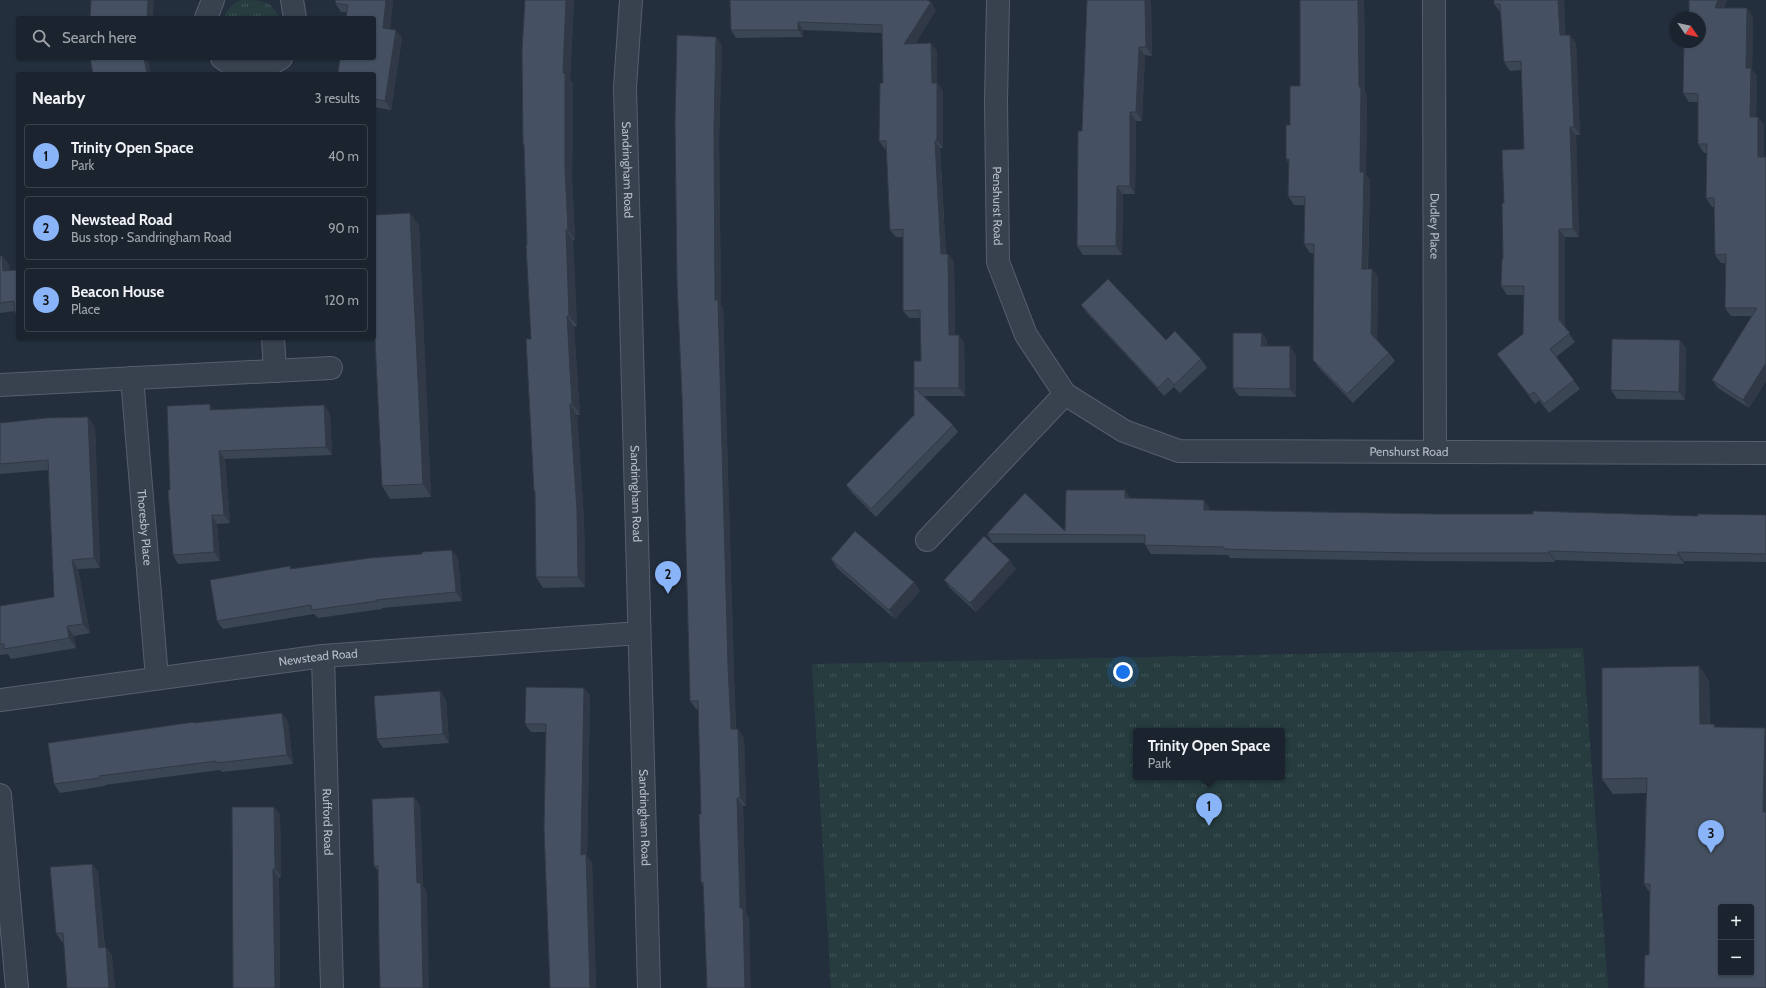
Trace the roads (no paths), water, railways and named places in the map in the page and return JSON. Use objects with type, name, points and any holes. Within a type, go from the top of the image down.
[{"type":"street","points":[[207,16],[214,0]]},
{"type":"street","name":"Sandringham Road","points":[[631,0],[625,87],[638,633],[649,988]]},
{"type":"street","name":"Penshurst Road","points":[[998,0],[996,101],[998,262],[1026,335],[1065,394],[1124,431],[1179,450],[1766,454]]},
{"type":"street","name":"Dudley Place","points":[[1434,0],[1435,452]]},
{"type":"street","points":[[224,60],[231,66],[250,70],[268,67],[278,60]]},
{"type":"street","points":[[273,340],[275,371]]},
{"type":"street","points":[[0,385],[331,368]]},
{"type":"street","name":"Thoresby Place","points":[[132,378],[157,678]]},
{"type":"street","points":[[927,540],[1065,394]]},
{"type":"street","name":"Newstead Road","points":[[0,700],[323,656],[638,633]]},
{"type":"street","name":"Rufford Road","points":[[323,656],[332,988]]},
{"type":"street","points":[[0,796],[17,988]]},
{"type":"place","name":"Newstead Road","points":[[668,594]]},
{"type":"place","name":"Trinity Open Space","points":[[1209,826]]},
{"type":"place","name":"Beacon House","points":[[1711,853]]}]
